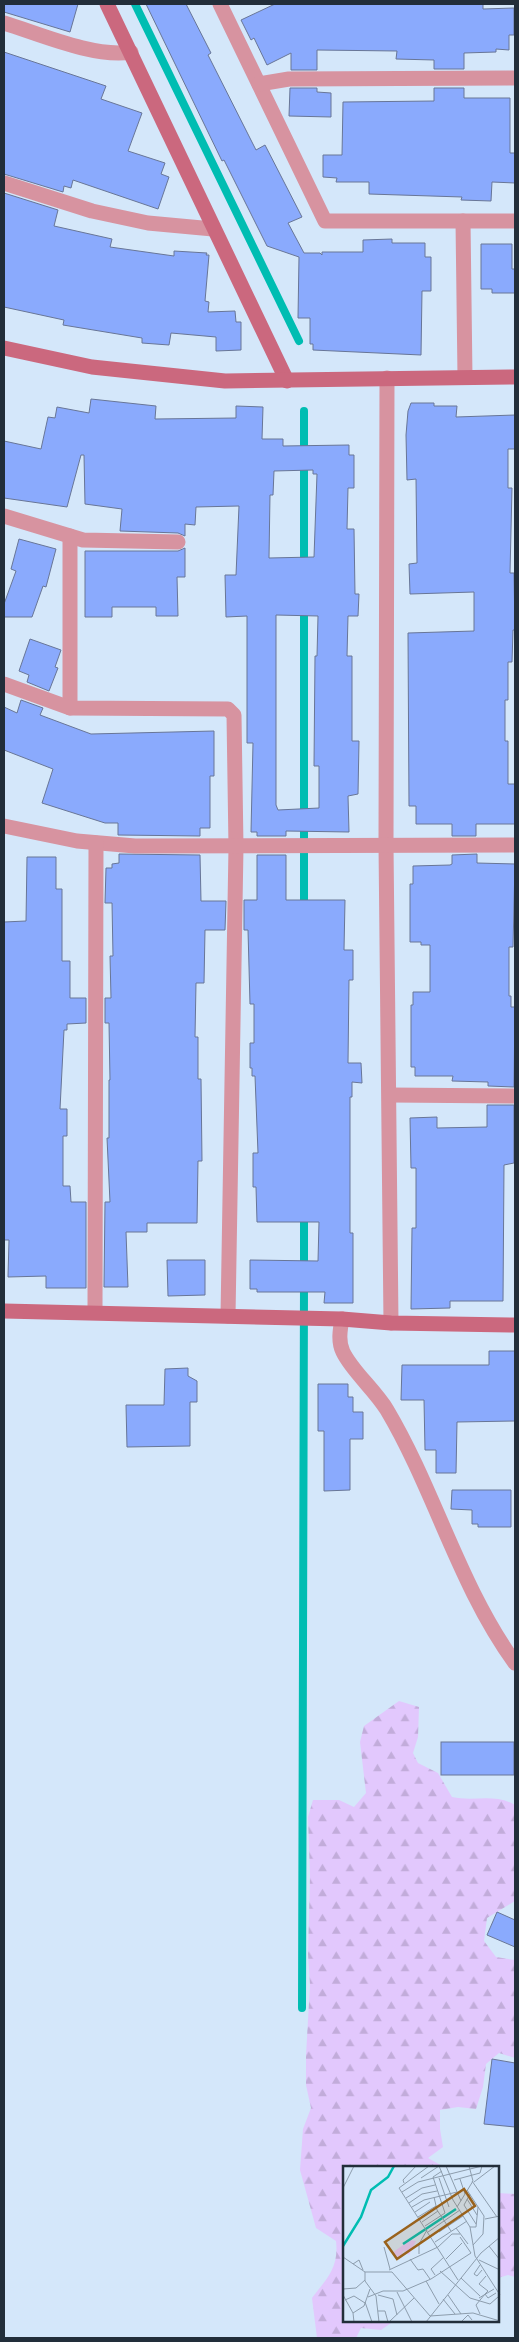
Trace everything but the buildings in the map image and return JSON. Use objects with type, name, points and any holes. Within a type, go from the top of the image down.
[{"type":"street","points":[[107,4],[213,229],[287,380]]},
{"type":"street","points":[[220,4],[325,221],[515,221]]},
{"type":"street","points":[[4,23],[98,52],[118,54],[131,52]]},
{"type":"street","points":[[259,84],[289,79],[515,78]]},
{"type":"street","points":[[4,183],[120,217],[148,223],[213,229]]},
{"type":"street","points":[[463,221],[465,377]]},
{"type":"street","points":[[4,348],[92,367],[225,381],[515,377]]},
{"type":"street","points":[[387,378],[386,845],[391,1323]]},
{"type":"street","points":[[4,516],[84,540],[178,542]]},
{"type":"street","points":[[70,536],[70,708]]},
{"type":"street","points":[[4,684],[70,708],[228,709],[234,715],[236,847],[228,1316]]},
{"type":"street","points":[[4,826],[77,841],[134,846],[515,845]]},
{"type":"street","points":[[95,1312],[96,843]]},
{"type":"street","points":[[390,1095],[515,1096]]},
{"type":"street","points":[[4,1311],[515,1325]]},
{"type":"street","points":[[342,1319],[339,1336],[343,1352],[386,1408],[394,1422],[484,1614],[515,1663]]},
{"type":"green space","points":[[399,1701],[419,1707],[418,1737],[413,1753],[418,1763],[438,1773],[452,1797],[500,1799],[515,1805],[515,1901],[487,1918],[484,1941],[496,1957],[515,1960],[515,2058],[499,2053],[486,2064],[483,2087],[476,2109],[458,2107],[440,2110],[440,2129],[443,2147],[428,2158],[442,2166],[343,2166],[343,2322],[393,2322],[381,2330],[361,2328],[356,2338],[317,2338],[312,2298],[334,2266],[336,2241],[316,2228],[300,2170],[303,2129],[311,2108],[306,2085],[310,1985],[308,1954],[310,1876],[308,1817],[313,1800],[339,1800],[354,1807],[366,1793],[360,1742],[364,1726]]},
{"type":"green space","points":[[499,2193],[515,2194],[515,2277],[508,2275],[499,2278]]},
{"type":"waterway","points":[[135,4],[299,341]]},
{"type":"waterway","points":[[304,411],[304,566]]},
{"type":"waterway","points":[[304,605],[304,909]]},
{"type":"waterway","points":[[304,1213],[304,1269]]},
{"type":"waterway","points":[[302,2008],[304,1283]]}]
